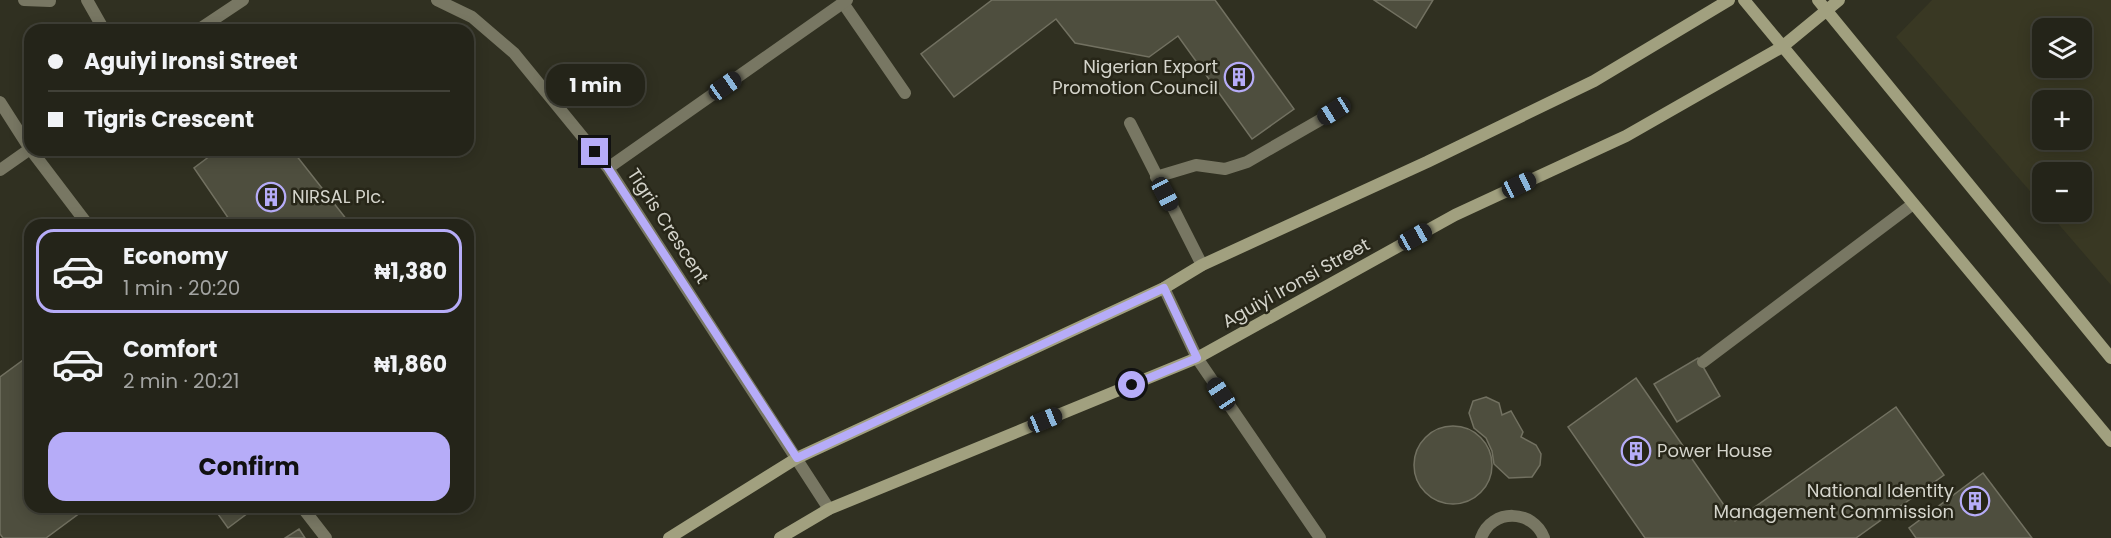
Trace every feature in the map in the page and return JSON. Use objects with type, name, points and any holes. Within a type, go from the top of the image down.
[{"type":"main road","points":[[669,538],[797,458],[1164,288],[1202,265],[1427,162],[1594,81],[1729,0]]},
{"type":"main road","points":[[1744,0],[2111,441]]},
{"type":"main road","points":[[1818,0],[2111,358]]},
{"type":"main road","name":"Aguiyi Ironsi Street","points":[[780,538],[829,509],[1197,358],[1455,215],[1626,136],[1782,47],[1839,0]]},
{"type":"street","points":[[24,0],[50,1]]},
{"type":"street","points":[[87,0],[101,24]]},
{"type":"street","points":[[207,24],[243,0]]},
{"type":"street","name":"Tigris Crescent","points":[[437,0],[472,17],[513,52],[608,168],[829,509]]},
{"type":"street","points":[[608,168],[845,2],[904,93]]},
{"type":"street","points":[[0,102],[24,140]]},
{"type":"street","points":[[1156,177],[1196,165],[1225,169],[1247,162],[1334,111]]},
{"type":"street","points":[[1130,123],[1202,265]]},
{"type":"street","points":[[0,170],[24,153]]},
{"type":"street","points":[[35,156],[83,219]]},
{"type":"street","points":[[1703,362],[1913,204]]},
{"type":"street","points":[[1164,288],[1197,358],[1320,538]]},
{"type":"street","points":[[307,513],[326,538]]},
{"type":"street","points":[[1481,538],[1491,523],[1501,517],[1512,515],[1534,522],[1544,538]]},
{"type":"shaded area","points":[[1932,0],[2111,0],[2111,285],[2057,222],[2092,222],[2092,162],[2032,162],[2032,193],[1896,37]]},
{"type":"building","name":"Nigerian Export Promotion Council","points":[[992,0],[1215,0],[1294,109],[1252,139],[1178,36],[1149,57],[1075,43],[1056,19],[954,97],[921,54]]},
{"type":"building","points":[[1374,0],[1433,0],[1416,28]]},
{"type":"building","name":"NIRSAL Plc.","points":[[210,156],[297,156],[346,219],[229,219],[194,168]]},
{"type":"building","points":[[1698,358],[1720,396],[1677,422],[1654,384]]},
{"type":"building","points":[[24,359],[24,513],[80,513],[46,538],[3,538],[0,534],[0,377]]},
{"type":"building","name":"Power House","points":[[1636,378],[1735,521],[1896,407],[1944,475],[1856,538],[1645,538],[1568,427]]},
{"type":"building","points":[[1486,397],[1499,403],[1502,415],[1511,411],[1523,432],[1521,437],[1536,445],[1541,454],[1540,465],[1532,477],[1509,478],[1494,464],[1492,451],[1486,438],[1474,428],[1469,413],[1473,401]]},
{"type":"building","points":[[1453,426],[1468,429],[1480,438],[1489,450],[1492,465],[1489,480],[1480,492],[1468,501],[1453,504],[1438,501],[1426,492],[1417,480],[1414,465],[1417,450],[1426,438],[1438,429]]},
{"type":"building","name":"National Identity Management Commission","points":[[1983,473],[2032,538],[1916,538],[1909,528]]},
{"type":"building","points":[[217,513],[248,513],[228,528]]},
{"type":"building","points":[[299,529],[305,538],[285,538]]},
{"type":"place","name":"Nigerian Export Promotion Council","points":[[1239,77]]},
{"type":"place","name":"NIRSAL Plc.","points":[[271,197]]},
{"type":"place","name":"Power House","points":[[1636,451]]},
{"type":"place","name":"National Identity Management Commission","points":[[1975,501]]},
{"type":"route","points":[[595,152],[608,168],[797,458],[1164,288],[1197,358],[1132,385]]}]
